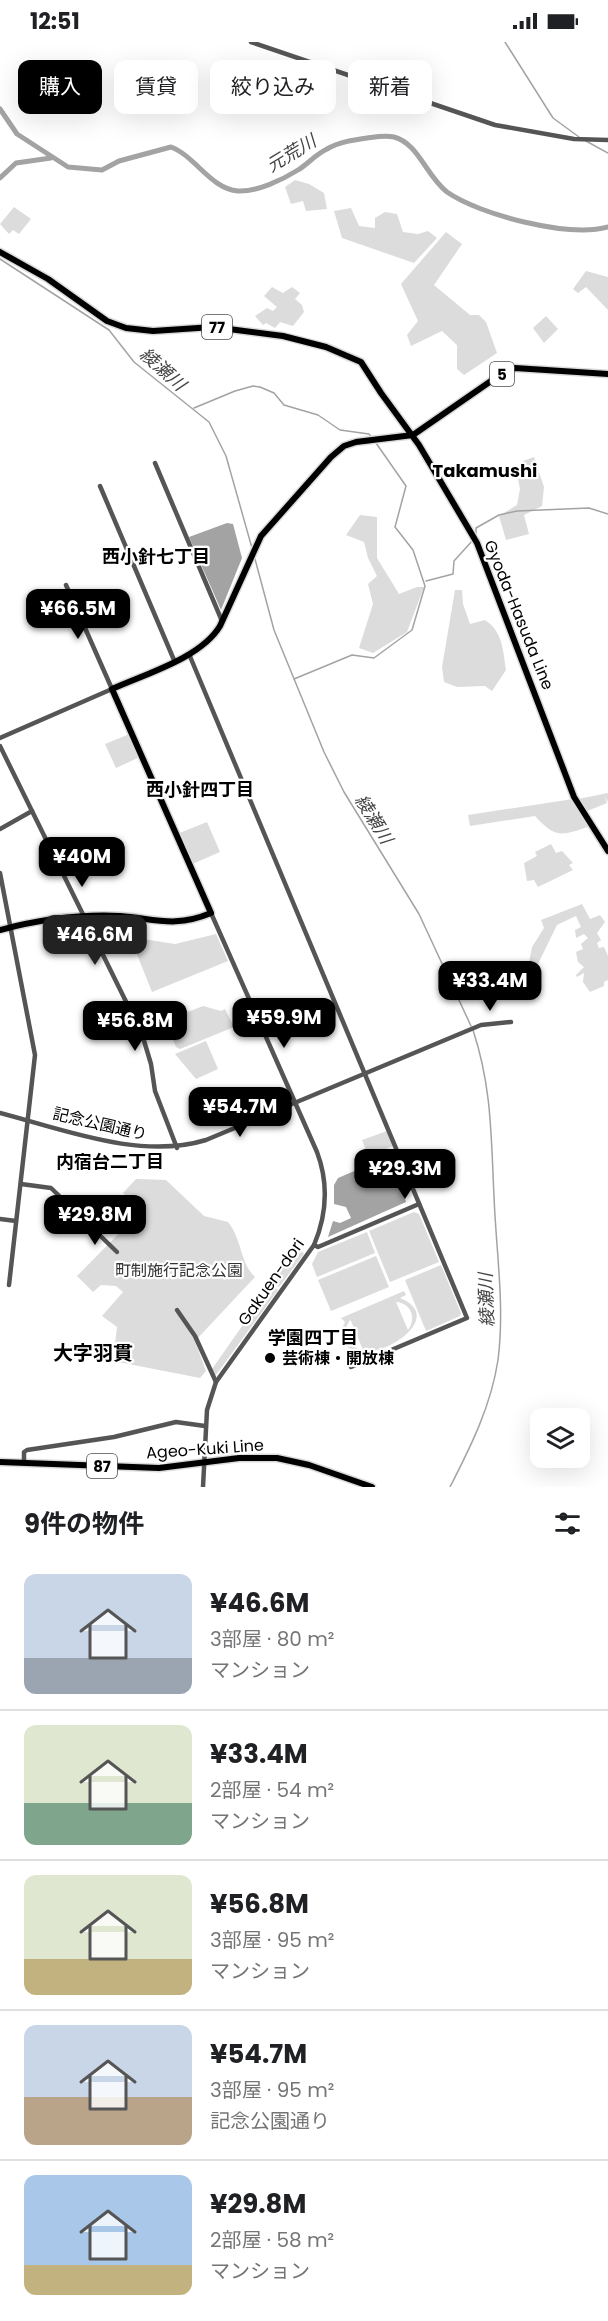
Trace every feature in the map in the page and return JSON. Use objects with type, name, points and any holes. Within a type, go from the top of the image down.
[{"type":"main road","name":"Gyoda-Hasuda Line","points":[[0,252],[48,279],[107,321],[126,328],[142,331],[221,328],[283,336],[351,356],[365,366],[381,393],[413,435],[480,551],[574,797],[608,851]]},
{"type":"main road","name":"5","points":[[112,689],[189,654],[208,642],[222,621],[254,546],[270,524],[339,449],[356,442],[413,435],[515,368],[608,374]]},
{"type":"main road","points":[[0,930],[43,920],[119,916],[176,923],[211,913],[112,689]]},
{"type":"main road","name":"Ageo-Kuki Line","points":[[0,1462],[149,1468],[248,1458],[285,1459],[372,1487]]},
{"type":"street","points":[[251,42],[495,125],[574,140],[608,140]]},
{"type":"street","points":[[155,463],[222,621]]},
{"type":"street","points":[[100,486],[174,660]]},
{"type":"street","points":[[0,738],[112,689],[66,585]]},
{"type":"street","points":[[189,654],[467,1318],[351,1367]]},
{"type":"street","points":[[0,746],[142,1034],[151,1064],[155,1091],[177,1148]]},
{"type":"street","points":[[0,829],[32,811]]},
{"type":"street","points":[[0,873],[35,1054],[9,1285]]},
{"type":"street","name":"Gakuen-dori","points":[[203,1487],[206,1426],[209,1403],[216,1382],[314,1245],[325,1208],[324,1176],[317,1152],[211,913]]},
{"type":"street","name":"記念公園通り","points":[[0,1113],[129,1145],[177,1148],[206,1140],[473,1029],[511,1022]]},
{"type":"street","points":[[21,1184],[51,1188],[117,1252]]},
{"type":"street","points":[[314,1245],[318,1247],[419,1204]]},
{"type":"street","points":[[0,1219],[16,1221]]},
{"type":"street","points":[[177,1310],[195,1336],[216,1382]]},
{"type":"street","points":[[24,1463],[24,1452],[27,1450],[114,1437],[176,1422],[206,1426]]},
{"type":"green space","points":[[295,180],[309,184],[324,193],[327,209],[306,211],[303,201],[291,204],[285,187]]},
{"type":"green space","points":[[14,207],[31,219],[19,234],[13,230],[9,234],[0,224]]},
{"type":"green space","points":[[351,208],[359,226],[375,228],[375,218],[385,212],[397,214],[403,232],[418,234],[428,231],[437,238],[414,263],[342,238],[334,211]]},
{"type":"green space","points":[[446,232],[462,244],[434,285],[470,315],[479,315],[486,322],[497,353],[464,375],[457,369],[457,345],[442,331],[411,346],[407,335],[418,321],[401,284]]},
{"type":"green space","points":[[586,271],[608,277],[608,310],[586,287],[578,293],[573,289]]},
{"type":"green space","points":[[272,287],[283,293],[292,287],[300,293],[295,299],[302,305],[304,312],[293,326],[280,322],[275,328],[266,323],[263,325],[255,316],[267,308],[273,311],[277,307],[264,296]]},
{"type":"green space","points":[[546,316],[558,329],[544,343],[533,328]]},
{"type":"green space","points":[[534,457],[544,487],[542,506],[524,515],[529,534],[506,540],[499,516],[517,505],[520,489],[516,470],[523,461]]},
{"type":"green space","points":[[360,515],[377,517],[377,558],[399,594],[417,587],[424,587],[407,632],[373,653],[359,648],[373,604],[368,584],[377,576],[368,558],[364,542],[346,535]]},
{"type":"green space","points":[[455,590],[462,590],[463,604],[470,624],[485,620],[499,636],[506,670],[492,691],[485,686],[457,687],[444,682],[442,667]]},
{"type":"green space","points":[[132,733],[142,756],[116,768],[105,744]]},
{"type":"green space","points":[[608,793],[608,802],[605,797],[607,803],[585,812],[578,799]]},
{"type":"green space","points":[[573,799],[588,827],[565,833],[553,832],[535,816],[470,826],[468,815]]},
{"type":"green space","points":[[207,822],[220,852],[190,865],[177,834]]},
{"type":"green space","points":[[551,844],[556,853],[562,851],[573,863],[569,865],[573,870],[538,887],[534,880],[527,881],[524,863],[537,856],[535,852]]},
{"type":"green space","points":[[582,904],[590,919],[600,915],[605,922],[597,933],[601,940],[597,943],[599,948],[604,947],[608,956],[608,980],[604,982],[604,986],[590,992],[583,982],[584,973],[577,977],[576,975],[584,967],[578,962],[576,952],[583,949],[581,944],[588,938],[584,934],[576,938],[575,930],[581,927],[576,916],[557,925],[538,964],[529,962],[532,947],[544,928],[541,920]]},
{"type":"green space","points":[[216,934],[228,961],[152,992],[130,937],[175,944]]},
{"type":"green space","points":[[203,1006],[221,1011],[225,1009],[234,1027],[180,1049],[176,1047],[165,1021]]},
{"type":"green space","points":[[206,1041],[218,1069],[196,1079],[175,1054]]},
{"type":"green space","points":[[387,1131],[393,1146],[368,1156],[362,1140]]},
{"type":"green space","name":"町制施行記念公園","points":[[136,1179],[166,1180],[204,1216],[228,1222],[236,1236],[246,1265],[255,1277],[195,1341],[206,1371],[200,1378],[113,1361],[117,1327],[102,1316],[123,1292],[116,1286],[101,1285],[93,1292],[77,1276],[141,1211],[123,1193]]},
{"type":"green space","points":[[414,1212],[419,1214],[439,1262],[390,1282],[369,1231]]},
{"type":"green space","points":[[367,1232],[375,1253],[317,1277],[312,1264],[318,1252]]},
{"type":"green space","points":[[299,1247],[304,1254],[279,1287],[272,1282]]},
{"type":"green space","points":[[376,1256],[389,1287],[331,1311],[318,1280]]},
{"type":"green space","points":[[441,1265],[461,1313],[460,1316],[426,1331],[405,1280]]},
{"type":"green space","points":[[271,1285],[278,1290],[216,1375],[213,1374],[212,1369]]},
{"type":"green space","points":[[404,1291],[406,1295],[400,1298],[414,1307],[417,1318],[411,1329],[400,1339],[369,1352],[355,1351],[345,1344],[342,1333],[345,1322],[341,1318]],"holes":[[[396,1302],[405,1305],[411,1312],[412,1321],[408,1330]],[[351,1321],[363,1350],[353,1346],[347,1339],[346,1330]]]},
{"type":"shaded area","points":[[227,523],[233,524],[242,558],[221,610],[189,537]]},
{"type":"shaded area","points":[[392,1155],[406,1189],[403,1192],[406,1202],[328,1237],[333,1221],[340,1223],[351,1218],[346,1207],[334,1204],[334,1185],[338,1178]]},
{"type":"waterway","points":[[505,42],[553,118],[579,137]]},
{"type":"waterway","name":"元荒川","points":[[0,109],[17,134],[68,167],[102,170],[119,161],[171,147],[188,157],[220,185],[238,191],[253,190],[277,181],[336,145],[373,137],[394,137],[410,146],[447,192],[481,209],[549,227],[591,230],[608,227]]},
{"type":"waterway","points":[[586,141],[608,153]]},
{"type":"waterway","points":[[0,178],[16,163],[51,158]]},
{"type":"waterway","name":"綾瀬川","points":[[0,259],[109,330],[134,362],[209,422],[226,456],[252,548]]},
{"type":"waterway","points":[[194,408],[235,391],[253,386],[260,387],[274,393],[284,405],[318,415],[340,430],[369,434],[373,439]]},
{"type":"waterway","points":[[294,679],[352,655],[374,658],[412,630],[425,586],[413,550],[395,527],[406,486],[376,443]]},
{"type":"waterway","points":[[476,536],[476,528],[499,515],[517,511],[589,508],[608,514]]},
{"type":"waterway","points":[[426,581],[453,574],[454,561],[473,540]]},
{"type":"waterway","name":"綾瀬川","points":[[255,559],[274,630],[324,752],[344,792],[419,914],[471,1026]]},
{"type":"waterway","name":"綾瀬川","points":[[450,1487],[473,1441],[485,1410],[495,1377],[500,1339],[501,1319],[490,1112],[484,1072],[473,1030]]},
{"type":"place","name":"芸術棟・開放棟","points":[[270,1358]]},
{"type":"district","name":"Takamushi","points":[[485,470]]},
{"type":"district","name":"西小針七丁目","points":[[156,556]]},
{"type":"district","name":"西小針四丁目","points":[[200,789]]},
{"type":"district","name":"内宿台二丁目","points":[[110,1161]]},
{"type":"district","name":"学園四丁目","points":[[313,1337]]},
{"type":"district","name":"大字羽貫","points":[[93,1353]]}]
